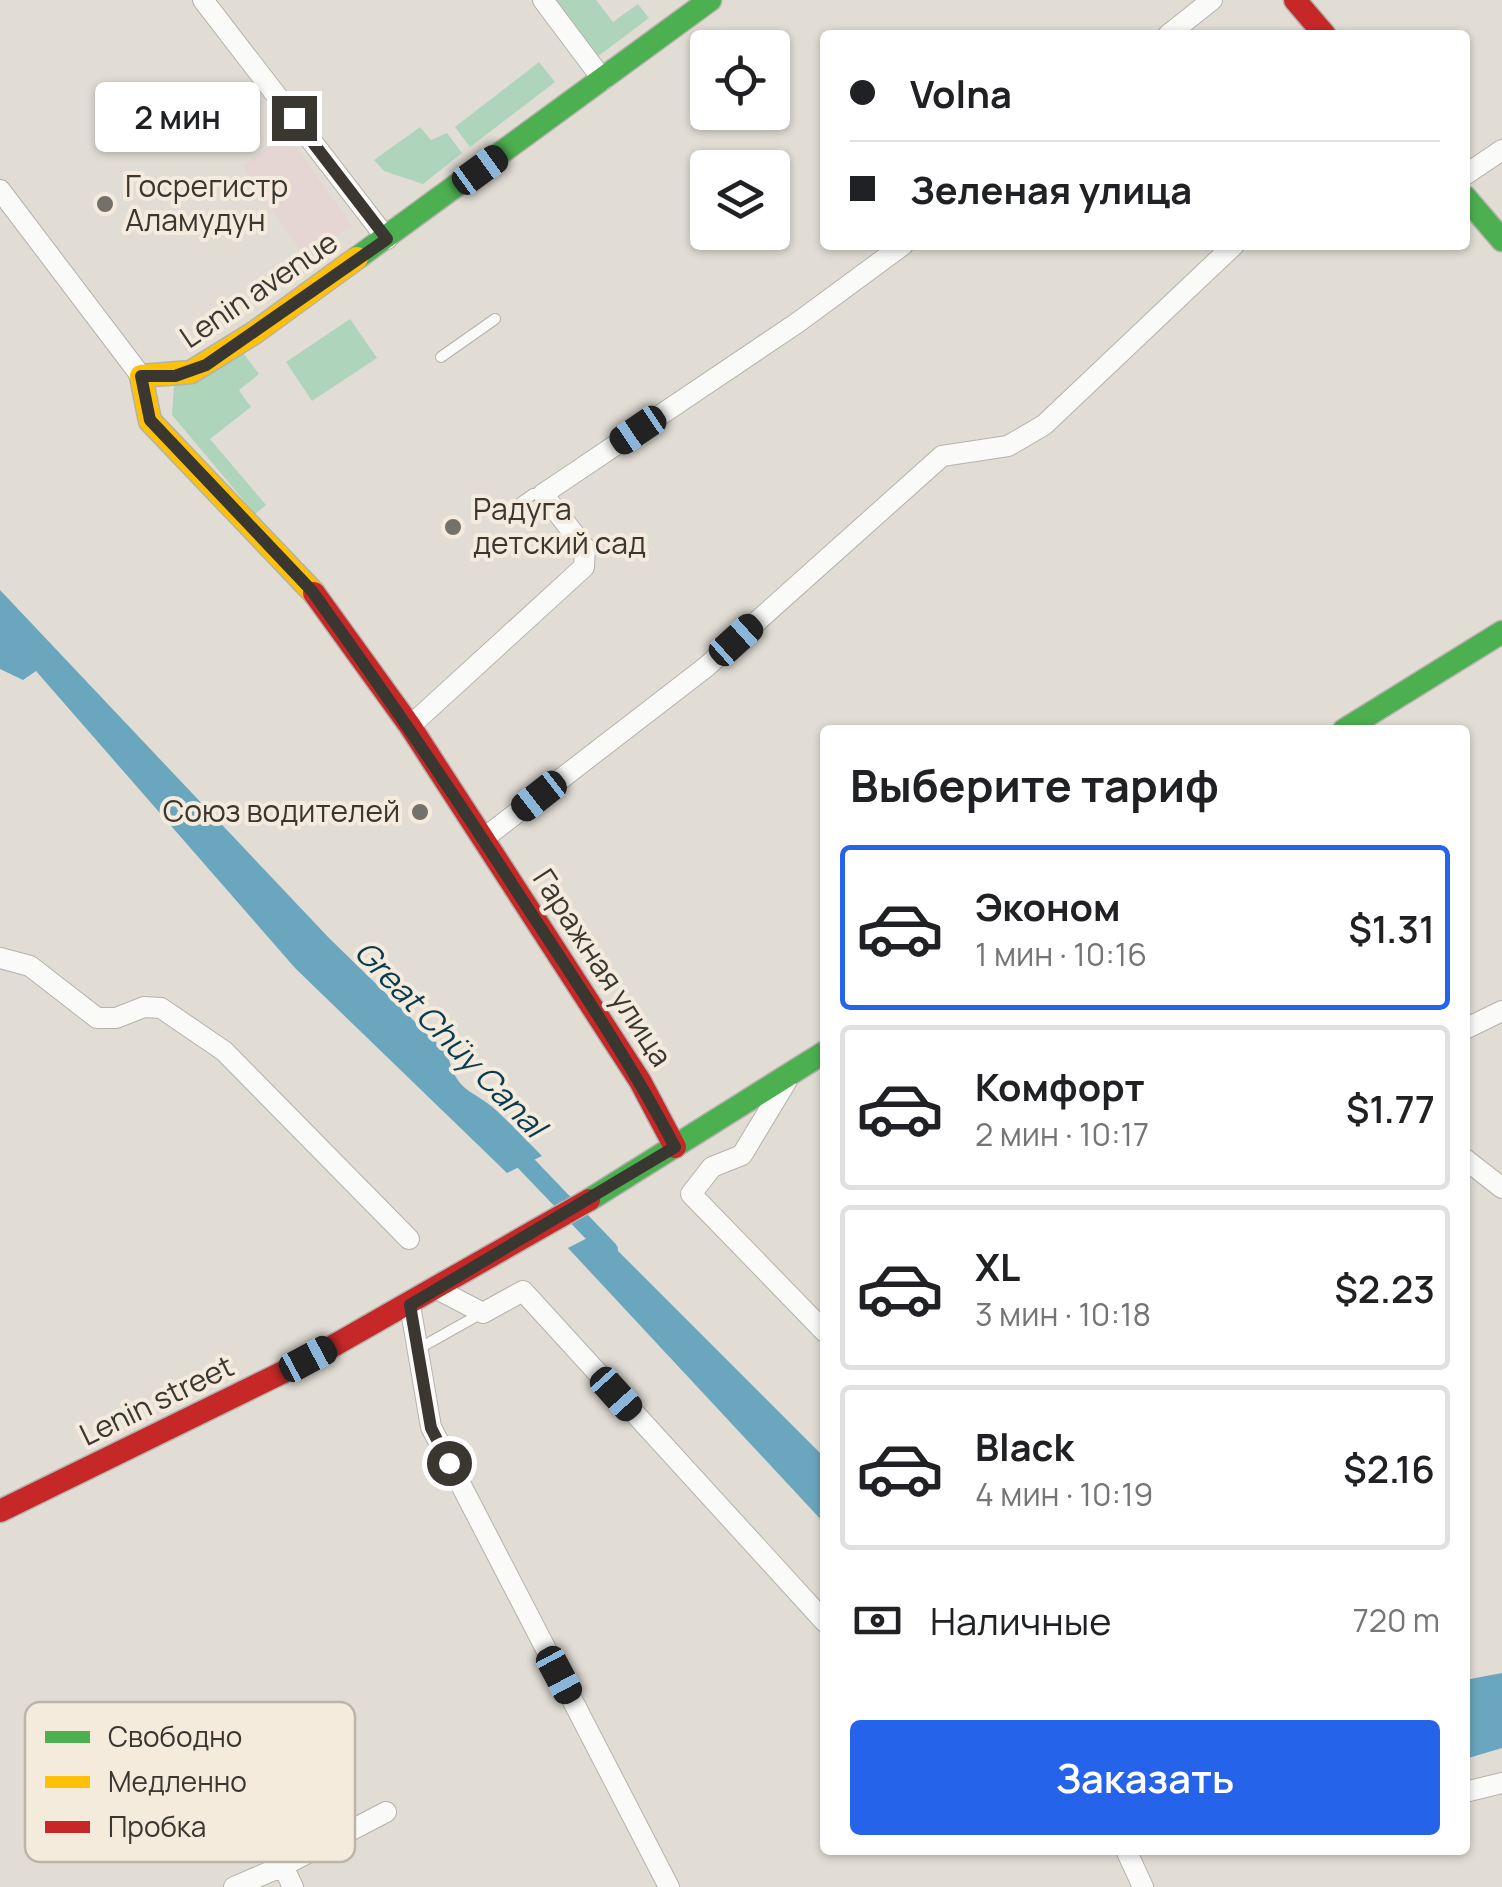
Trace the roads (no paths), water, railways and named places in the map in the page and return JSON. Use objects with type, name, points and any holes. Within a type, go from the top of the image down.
[{"type":"street","points":[[202,0],[387,239]]},
{"type":"street","points":[[542,0],[603,80]]},
{"type":"street","name":"Lenin avenue","points":[[141,376],[175,376],[206,365],[387,239],[710,0]]},
{"type":"street","points":[[1174,30],[1212,0]]},
{"type":"street","points":[[1294,0],[1321,30]]},
{"type":"street","points":[[1470,172],[1502,150]]},
{"type":"street","points":[[0,190],[141,376]]},
{"type":"street","points":[[1470,203],[1502,240]]},
{"type":"street","points":[[410,726],[584,567],[586,548],[543,494],[798,323],[896,250]]},
{"type":"street","points":[[483,839],[706,667],[942,456],[1008,446],[1044,425],[1229,250]]},
{"type":"street","name":"Гаражная улица","points":[[141,376],[150,420],[312,591],[410,726],[640,1081],[675,1147]]},
{"type":"street","points":[[1352,725],[1502,632]]},
{"type":"street","points":[[0,958],[30,966],[97,1018],[116,1018],[144,1006],[161,1008],[224,1051],[410,1239]]},
{"type":"street","points":[[1470,1027],[1502,1011]]},
{"type":"street","name":"Lenin street","points":[[0,1510],[274,1378],[410,1305],[632,1174],[820,1055]]},
{"type":"street","points":[[792,1072],[742,1155],[712,1167],[691,1194],[820,1327]]},
{"type":"street","points":[[1470,1163],[1502,1188]]},
{"type":"street","points":[[437,1289],[483,1313],[522,1292],[820,1617]]},
{"type":"street","points":[[410,1305],[431,1428],[670,1887]]},
{"type":"street","points":[[1470,1791],[1502,1782]]},
{"type":"street","points":[[355,1828],[386,1812]]},
{"type":"street","points":[[1128,1855],[1143,1887]]},
{"type":"street","points":[[234,1887],[292,1862]]},
{"type":"street","points":[[284,1866],[293,1887]]},
{"type":"lane","points":[[442,357],[496,319]]},
{"type":"lane","points":[[506,513],[533,494],[543,494]]},
{"type":"lane","points":[[418,1350],[483,1313]]},
{"type":"water","points":[[0,590],[329,938],[447,1053],[466,1089],[497,1111],[542,1156],[507,1173],[295,968],[36,671],[23,680],[0,669]]},
{"type":"water","points":[[599,1232],[820,1453],[820,1519],[568,1248]]},
{"type":"water","points":[[1502,1673],[1502,1748],[1470,1758],[1470,1679]]},
{"type":"waterway","name":"Great Chüy Canal","points":[[513,1150],[609,1250]]},
{"type":"place","name":"Госрегистр Аламудун","points":[[105,204]]},
{"type":"place","name":"Радуга детский сад","points":[[453,527]]},
{"type":"place","name":"Союз водителей","points":[[420,812]]}]
